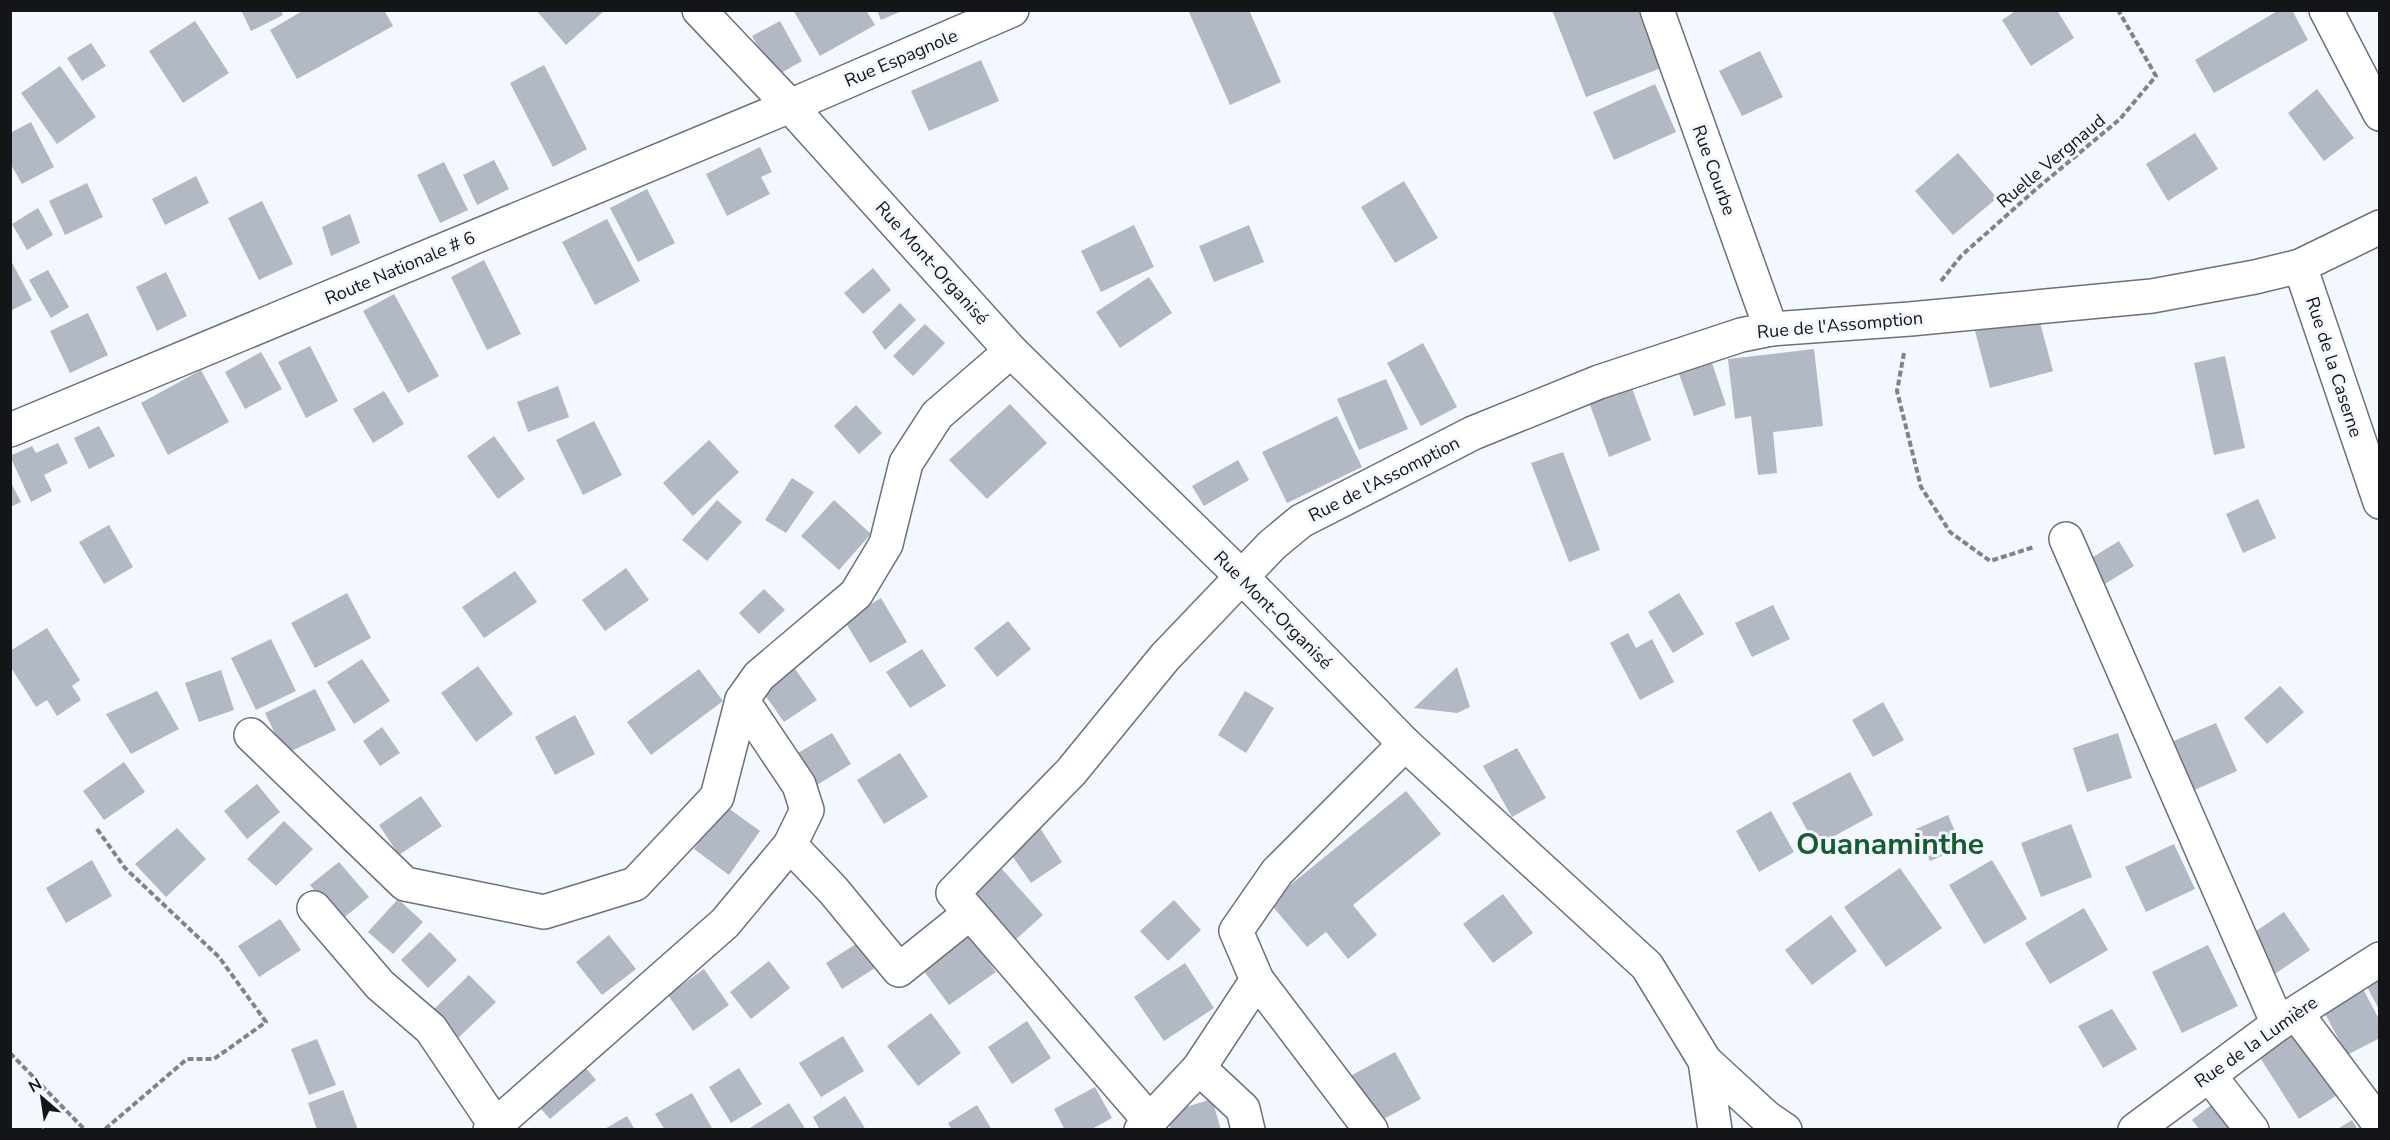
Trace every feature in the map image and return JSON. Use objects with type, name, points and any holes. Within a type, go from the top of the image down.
[{"type":"street","name":"Rue Mont-Organisé","points":[[699,10],[790,106],[1011,351],[1240,576],[1405,744],[1647,966],[1705,1061],[1715,1130]]},
{"type":"street","name":"Rue Espagnole","points":[[790,106],[1012,10]]},
{"type":"street","name":"Rue Courbe","points":[[1657,10],[1771,329]]},
{"type":"street","points":[[2326,10],[2379,114]]},
{"type":"street","name":"Route Nationale # 6","points":[[10,430],[790,106]]},
{"type":"street","name":"Rue de l'Assomption","points":[[790,845],[833,890],[899,970],[962,903],[1165,657],[1240,576],[1301,521],[1473,434],[1599,382],[1741,335],[1771,329],[1910,319],[2152,296],[2255,277],[2300,266],[2379,227]]},
{"type":"street","name":"Rue de la Caserne","points":[[2300,266],[2379,502]]},
{"type":"street","points":[[251,735],[405,884],[544,912],[635,884],[717,797],[742,700],[759,676],[856,594],[886,544],[906,463],[937,415],[1011,351]]},
{"type":"street","points":[[2066,539],[2287,1018],[2379,1125]]},
{"type":"street","points":[[314,908],[380,986],[430,1029],[493,1128],[554,1071],[725,923],[790,845],[807,810],[799,785],[742,700]]},
{"type":"street","points":[[1371,1130],[1257,980],[1236,931],[1276,872],[1405,744]]},
{"type":"street","points":[[962,903],[1145,1125],[1199,1068],[1257,980]]},
{"type":"street","name":"Rue de la Lumière","points":[[2135,1130],[2287,1018],[2379,959]]},
{"type":"street","points":[[1705,1061],[1766,1117],[1785,1130]]},
{"type":"street","points":[[1199,1068],[1243,1109],[1248,1130]]},
{"type":"street","points":[[2209,1075],[2252,1130]]},
{"type":"path","name":"Ruelle Vergnaud","points":[[1910,319],[1961,256],[2120,119],[2156,76],[2118,10]]},
{"type":"path","points":[[1910,319],[1897,391],[1921,487],[1950,531],[1990,561],[2066,539]]},
{"type":"path","points":[[97,829],[125,868],[219,957],[266,1022],[214,1059],[187,1059],[104,1130]]},
{"type":"path","points":[[10,1053],[85,1130]]},
{"type":"building","points":[[241,10],[281,10],[283,15],[251,31]]},
{"type":"building","points":[[304,10],[384,10],[393,26],[297,79],[270,30]]},
{"type":"building","points":[[536,10],[605,10],[566,45]]},
{"type":"building","points":[[793,10],[866,10],[875,25],[820,56]]},
{"type":"building","points":[[877,10],[904,10],[881,20]]},
{"type":"building","points":[[1188,10],[1249,10],[1281,82],[1230,105]]},
{"type":"building","points":[[1552,10],[1638,10],[1661,68],[1586,97]]},
{"type":"building","points":[[2017,10],[2057,10],[2074,38],[2031,66],[2002,20]]},
{"type":"building","points":[[2279,10],[2292,10],[2308,40],[2214,93],[2195,60]]},
{"type":"building","points":[[195,21],[229,73],[183,103],[149,51]]},
{"type":"building","points":[[780,21],[802,61],[774,77],[752,36]]},
{"type":"building","points":[[91,43],[106,66],[82,81],[67,58]]},
{"type":"building","points":[[1760,51],[1783,97],[1742,116],[1719,71]]},
{"type":"building","points":[[981,60],[999,101],[929,131],[911,91]]},
{"type":"building","points":[[544,65],[587,149],[553,167],[510,83]]},
{"type":"building","points":[[60,66],[96,117],[57,144],[21,93]]},
{"type":"building","points":[[1655,84],[1676,132],[1614,160],[1593,112]]},
{"type":"building","points":[[2317,89],[2354,138],[2324,161],[2288,113]]},
{"type":"building","points":[[31,122],[54,167],[22,184],[10,163],[10,133]]},
{"type":"building","points":[[2195,133],[2218,169],[2168,201],[2146,164]]},
{"type":"building","points":[[760,147],[772,172],[761,177],[770,194],[727,216],[706,174]]},
{"type":"building","points":[[1958,153],[1997,198],[1953,235],[1915,191]]},
{"type":"building","points":[[494,160],[509,189],[477,205],[463,175]]},
{"type":"building","points":[[444,162],[468,210],[440,223],[417,175]]},
{"type":"building","points":[[196,176],[209,203],[165,225],[152,199]]},
{"type":"building","points":[[1404,181],[1438,238],[1395,263],[1361,207]]},
{"type":"building","points":[[87,183],[103,217],[65,235],[49,201]]},
{"type":"building","points":[[647,189],[675,243],[638,262],[610,208]]},
{"type":"building","points":[[262,201],[293,264],[259,280],[228,218]]},
{"type":"building","points":[[38,208],[53,235],[27,250],[12,224]]},
{"type":"building","points":[[350,214],[360,243],[331,256],[322,227]]},
{"type":"building","points":[[607,219],[640,281],[595,305],[562,242]]},
{"type":"building","points":[[1134,225],[1154,267],[1101,292],[1081,251]]},
{"type":"building","points":[[1249,225],[1264,262],[1214,282],[1199,246]]},
{"type":"building","points":[[10,259],[32,300],[10,311]]},
{"type":"building","points":[[484,260],[521,334],[487,350],[451,277]]},
{"type":"building","points":[[873,268],[891,290],[863,314],[844,293]]},
{"type":"building","points":[[48,270],[69,307],[51,318],[29,280]]},
{"type":"building","points":[[166,272],[187,316],[157,331],[136,287]]},
{"type":"building","points":[[1149,277],[1172,313],[1120,348],[1096,312]]},
{"type":"building","points":[[394,294],[439,376],[408,393],[363,311]]},
{"type":"building","points":[[900,303],[916,320],[885,350],[872,332]]},
{"type":"building","points":[[88,313],[108,355],[70,373],[50,331]]},
{"type":"building","points":[[2038,315],[2053,371],[1990,388],[1975,331]]},
{"type":"building","points":[[925,324],[945,343],[913,376],[893,356]]},
{"type":"building","points":[[1423,343],[1457,407],[1421,426],[1387,363]]},
{"type":"building","points":[[310,346],[338,401],[306,418],[278,362]]},
{"type":"building","points":[[1814,349],[1823,426],[1773,432],[1777,473],[1758,475],[1751,416],[1735,419],[1728,359]]},
{"type":"building","points":[[261,352],[282,389],[245,409],[225,372]]},
{"type":"building","points":[[2225,356],[2245,448],[2214,455],[2194,363]]},
{"type":"building","points":[[1710,357],[1726,405],[1694,416],[1677,368]]},
{"type":"building","points":[[201,370],[229,422],[168,455],[141,403]]},
{"type":"building","points":[[1386,379],[1408,429],[1359,450],[1337,399]]},
{"type":"building","points":[[1629,380],[1651,440],[1609,457],[1587,397]]},
{"type":"building","points":[[558,386],[569,417],[528,432],[517,402]]},
{"type":"building","points":[[384,391],[404,424],[373,443],[353,409]]},
{"type":"building","points":[[1010,404],[1047,443],[987,499],[949,460]]},
{"type":"building","points":[[856,405],[882,433],[859,454],[834,426]]},
{"type":"building","points":[[1337,416],[1362,467],[1287,503],[1262,452]]},
{"type":"building","points":[[594,421],[622,475],[583,495],[556,440]]},
{"type":"building","points":[[99,426],[115,456],[89,469],[74,438]]},
{"type":"building","points":[[494,436],[525,479],[498,499],[467,456]]},
{"type":"building","points":[[709,440],[739,472],[693,516],[663,483]]},
{"type":"building","points":[[58,443],[68,463],[44,475],[52,491],[31,502],[10,456],[32,446],[36,453]]},
{"type":"building","points":[[1563,452],[1600,550],[1569,562],[1531,463]]},
{"type":"building","points":[[1238,460],[1249,480],[1204,506],[1192,486]]},
{"type":"building","points":[[792,478],[814,492],[786,533],[765,520]]},
{"type":"building","points":[[10,481],[21,502],[10,507]]},
{"type":"building","points":[[2258,499],[2276,538],[2243,553],[2226,514]]},
{"type":"building","points":[[717,500],[742,522],[707,561],[682,540]]},
{"type":"building","points":[[834,500],[871,534],[839,570],[801,536]]},
{"type":"building","points":[[109,525],[133,567],[104,584],[79,542]]},
{"type":"building","points":[[2119,541],[2134,566],[2100,587],[2085,562]]},
{"type":"building","points":[[626,568],[649,600],[605,631],[582,600]]},
{"type":"building","points":[[515,571],[537,602],[484,638],[462,607]]},
{"type":"building","points":[[764,589],[785,610],[759,634],[739,613]]},
{"type":"building","points":[[347,593],[371,638],[315,668],[291,623]]},
{"type":"building","points":[[1679,593],[1704,634],[1673,653],[1648,612]]},
{"type":"building","points":[[881,598],[907,642],[870,663],[844,620]]},
{"type":"building","points":[[1773,605],[1790,639],[1752,657],[1735,623]]},
{"type":"building","points":[[1008,621],[1031,649],[997,677],[974,648]]},
{"type":"building","points":[[47,628],[80,680],[72,686],[81,700],[57,716],[47,700],[36,707],[10,666],[10,651]]},
{"type":"building","points":[[1628,633],[1636,648],[1652,639],[1674,682],[1640,700],[1610,643]]},
{"type":"building","points":[[271,639],[296,691],[256,710],[231,658]]},
{"type":"building","points":[[922,649],[946,686],[910,708],[886,672]]},
{"type":"building","points":[[362,659],[390,701],[354,724],[327,682]]},
{"type":"building","points":[[478,666],[513,714],[476,742],[441,693]]},
{"type":"building","points":[[793,666],[817,700],[784,722],[760,688]]},
{"type":"building","points":[[1457,667],[1470,707],[1457,713],[1414,708]]},
{"type":"building","points":[[699,669],[723,701],[651,755],[627,722]]},
{"type":"building","points":[[221,670],[234,710],[199,722],[185,683]]},
{"type":"building","points":[[2280,686],[2304,712],[2267,744],[2244,718]]},
{"type":"building","points":[[315,689],[336,730],[285,754],[265,713]]},
{"type":"building","points":[[157,691],[179,729],[131,754],[106,714]]},
{"type":"building","points":[[1245,691],[1274,708],[1246,753],[1218,735]]},
{"type":"building","points":[[1883,702],[1904,740],[1873,757],[1852,720]]},
{"type":"building","points":[[575,715],[595,754],[555,775],[535,737]]},
{"type":"building","points":[[2216,723],[2237,771],[2190,792],[2169,743]]},
{"type":"building","points":[[382,727],[400,753],[380,766],[363,741]]},
{"type":"building","points":[[832,733],[851,764],[817,785],[798,753]]},
{"type":"building","points":[[2118,733],[2132,778],[2087,792],[2073,748]]},
{"type":"building","points":[[1517,748],[1546,798],[1512,817],[1483,766]]},
{"type":"building","points":[[900,753],[928,797],[884,824],[857,780]]},
{"type":"building","points":[[124,762],[145,792],[104,820],[83,791]]},
{"type":"building","points":[[1850,772],[1873,815],[1816,846],[1792,803]]},
{"type":"building","points":[[257,784],[280,812],[247,839],[224,811]]},
{"type":"building","points":[[1406,791],[1441,834],[1353,905],[1377,935],[1348,959],[1326,932],[1307,947],[1269,902]]},
{"type":"building","points":[[421,796],[442,826],[399,855],[379,825]]},
{"type":"building","points":[[724,805],[760,831],[729,875],[694,849]]},
{"type":"building","points":[[1771,811],[1794,852],[1759,872],[1736,831]]},
{"type":"building","points":[[1948,815],[1962,847],[1930,861],[1916,829]]},
{"type":"building","points":[[284,821],[313,849],[276,886],[247,859]]},
{"type":"building","points":[[2071,824],[2092,877],[2041,897],[2021,843]]},
{"type":"building","points":[[177,828],[206,859],[166,897],[135,864]]},
{"type":"building","points":[[1040,828],[1062,862],[1031,883],[1008,850]]},
{"type":"building","points":[[2174,844],[2195,889],[2146,912],[2125,867]]},
{"type":"building","points":[[92,860],[112,896],[66,923],[46,888]]},
{"type":"building","points":[[1992,860],[2027,919],[1984,944],[1949,885]]},
{"type":"building","points":[[339,862],[369,897],[340,921],[310,885]]},
{"type":"building","points":[[1900,868],[1942,928],[1886,967],[1844,907]]},
{"type":"building","points":[[1002,869],[1043,915],[1013,942],[972,897]]},
{"type":"building","points":[[1503,894],[1533,933],[1493,963],[1463,924]]},
{"type":"building","points":[[398,899],[423,922],[393,954],[368,932]]},
{"type":"building","points":[[1174,900],[1201,930],[1168,961],[1140,931]]},
{"type":"building","points":[[2084,908],[2108,950],[2050,984],[2025,943]]},
{"type":"building","points":[[2284,912],[2310,950],[2269,978],[2243,940]]},
{"type":"building","points":[[1831,915],[1857,951],[1812,985],[1785,950]]},
{"type":"building","points":[[280,919],[301,950],[259,977],[238,946]]},
{"type":"building","points":[[965,929],[996,972],[949,1005],[918,963]]},
{"type":"building","points":[[430,932],[457,960],[428,988],[401,960]]},
{"type":"building","points":[[609,935],[636,969],[602,995],[576,962]]},
{"type":"building","points":[[859,942],[875,968],[842,989],[826,963]]},
{"type":"building","points":[[2208,945],[2238,1006],[2182,1033],[2152,972]]},
{"type":"building","points":[[769,961],[790,988],[751,1019],[730,992]]},
{"type":"building","points":[[1185,963],[1214,1008],[1164,1041],[1134,997]]},
{"type":"building","points":[[704,969],[729,1005],[693,1031],[668,995]]},
{"type":"building","points":[[469,975],[496,1002],[458,1038],[432,1011]]},
{"type":"building","points":[[2380,980],[2380,1011],[2367,987]]},
{"type":"building","points":[[2362,987],[2380,1021],[2380,1038],[2347,1055],[2322,1008]]},
{"type":"building","points":[[2112,1009],[2137,1049],[2103,1068],[2078,1026]]},
{"type":"building","points":[[931,1013],[961,1053],[918,1086],[887,1046]]},
{"type":"building","points":[[1027,1021],[1051,1058],[1012,1084],[988,1047]]},
{"type":"building","points":[[2298,1030],[2339,1094],[2299,1119],[2259,1056]]},
{"type":"building","points":[[843,1036],[864,1071],[821,1097],[799,1063]]},
{"type":"building","points":[[317,1039],[336,1085],[309,1095],[291,1049]]},
{"type":"building","points":[[1395,1052],[1421,1099],[1378,1122],[1352,1075]]},
{"type":"building","points":[[580,1061],[596,1080],[550,1119],[534,1101]]},
{"type":"building","points":[[739,1068],[762,1104],[731,1123],[709,1087]]},
{"type":"building","points":[[1095,1087],[1112,1118],[1090,1130],[1065,1130],[1054,1109]]},
{"type":"building","points":[[343,1090],[358,1130],[317,1130],[308,1103]]},
{"type":"building","points":[[692,1093],[713,1130],[665,1130],[655,1114]]},
{"type":"building","points":[[845,1096],[866,1130],[820,1130],[813,1117]]},
{"type":"building","points":[[1212,1099],[1221,1130],[1171,1130],[1166,1113]]},
{"type":"building","points":[[2215,1102],[2237,1130],[2200,1130],[2192,1120]]},
{"type":"building","points":[[789,1103],[806,1130],[751,1130],[750,1128]]},
{"type":"building","points":[[977,1105],[992,1130],[952,1130],[948,1123]]},
{"type":"building","points":[[627,1116],[635,1130],[603,1130]]},
{"type":"building","points":[[2352,1120],[2358,1130],[2336,1130]]},
{"type":"district","name":"Ouanaminthe","points":[[1890,844]]}]
